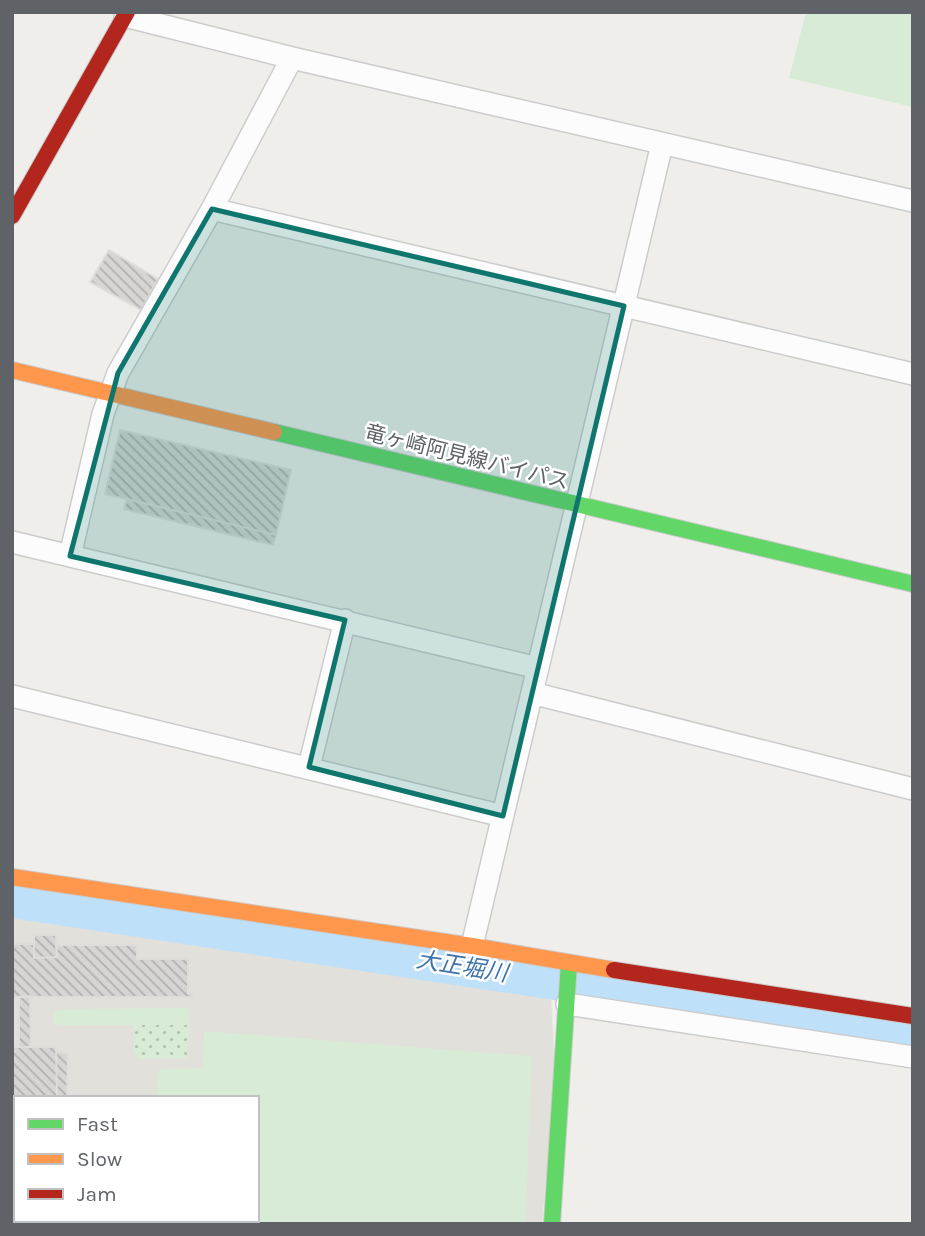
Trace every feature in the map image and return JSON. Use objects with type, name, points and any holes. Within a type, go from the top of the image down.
[{"type":"street","points":[[15,206],[126,14],[292,58],[913,201]]},
{"type":"street","points":[[70,556],[103,414],[123,365],[212,209],[292,58]]},
{"type":"street","points":[[472,946],[662,144]]},
{"type":"street","points":[[212,209],[913,374]]},
{"type":"street","name":"竜ヶ崎阿見線バイパス","points":[[12,370],[913,584]]},
{"type":"street","points":[[12,542],[538,668]]},
{"type":"street","points":[[309,767],[345,620]]},
{"type":"street","points":[[532,693],[913,789]]},
{"type":"street","points":[[12,696],[309,767],[503,817]]},
{"type":"street","points":[[12,877],[913,1016]]},
{"type":"street","points":[[552,1224],[569,963]]},
{"type":"street","points":[[567,1004],[913,1057]]},
{"type":"highlighted area","points":[[212,209],[624,306],[503,816],[309,767],[345,620],[70,556],[118,373]]},
{"type":"shaded area","points":[[12,912],[188,935],[551,996],[555,1072],[542,1224],[12,1224]]},
{"type":"green space","points":[[806,12],[913,12],[913,107],[789,78]]},
{"type":"green space","points":[[188,1008],[189,1025],[53,1023],[54,1013],[59,1009]]},
{"type":"green space","points":[[134,1025],[189,1025],[187,1058],[139,1059],[134,1052]]},
{"type":"green space","points":[[204,1031],[531,1056],[526,1224],[148,1224],[259,1222],[259,1096],[157,1096],[159,1069],[203,1068]]},
{"type":"building","points":[[109,250],[158,279],[141,310],[90,282]]},
{"type":"building","points":[[120,430],[291,470],[276,535],[105,494]]},
{"type":"building","points":[[127,499],[276,535],[273,545],[124,509]]},
{"type":"building","points":[[34,935],[56,935],[57,957],[34,958]]},
{"type":"building","points":[[12,944],[34,944],[34,958],[57,957],[56,945],[137,945],[137,959],[188,959],[188,993],[192,993],[192,997],[12,997]]},
{"type":"building","points":[[30,996],[31,1047],[19,1047],[19,997]]},
{"type":"building","points":[[12,1047],[56,1047],[57,1096],[14,1096],[12,1105]]},
{"type":"building","points":[[56,1051],[68,1054],[67,1096],[57,1096]]},
{"type":"building","points":[[12,1151],[14,1151],[14,1215]]},
{"type":"waterway","name":"大正堀川","points":[[12,898],[913,1034]]},
{"type":"traffic: fast","points":[[274,432],[913,584]]},
{"type":"traffic: fast","points":[[552,1224],[569,963]]},
{"type":"traffic: slow","points":[[12,370],[274,432]]},
{"type":"traffic: slow","points":[[12,877],[614,970]]},
{"type":"traffic: jam","points":[[12,216],[127,12]]},
{"type":"traffic: jam","points":[[614,970],[913,1016]]}]
